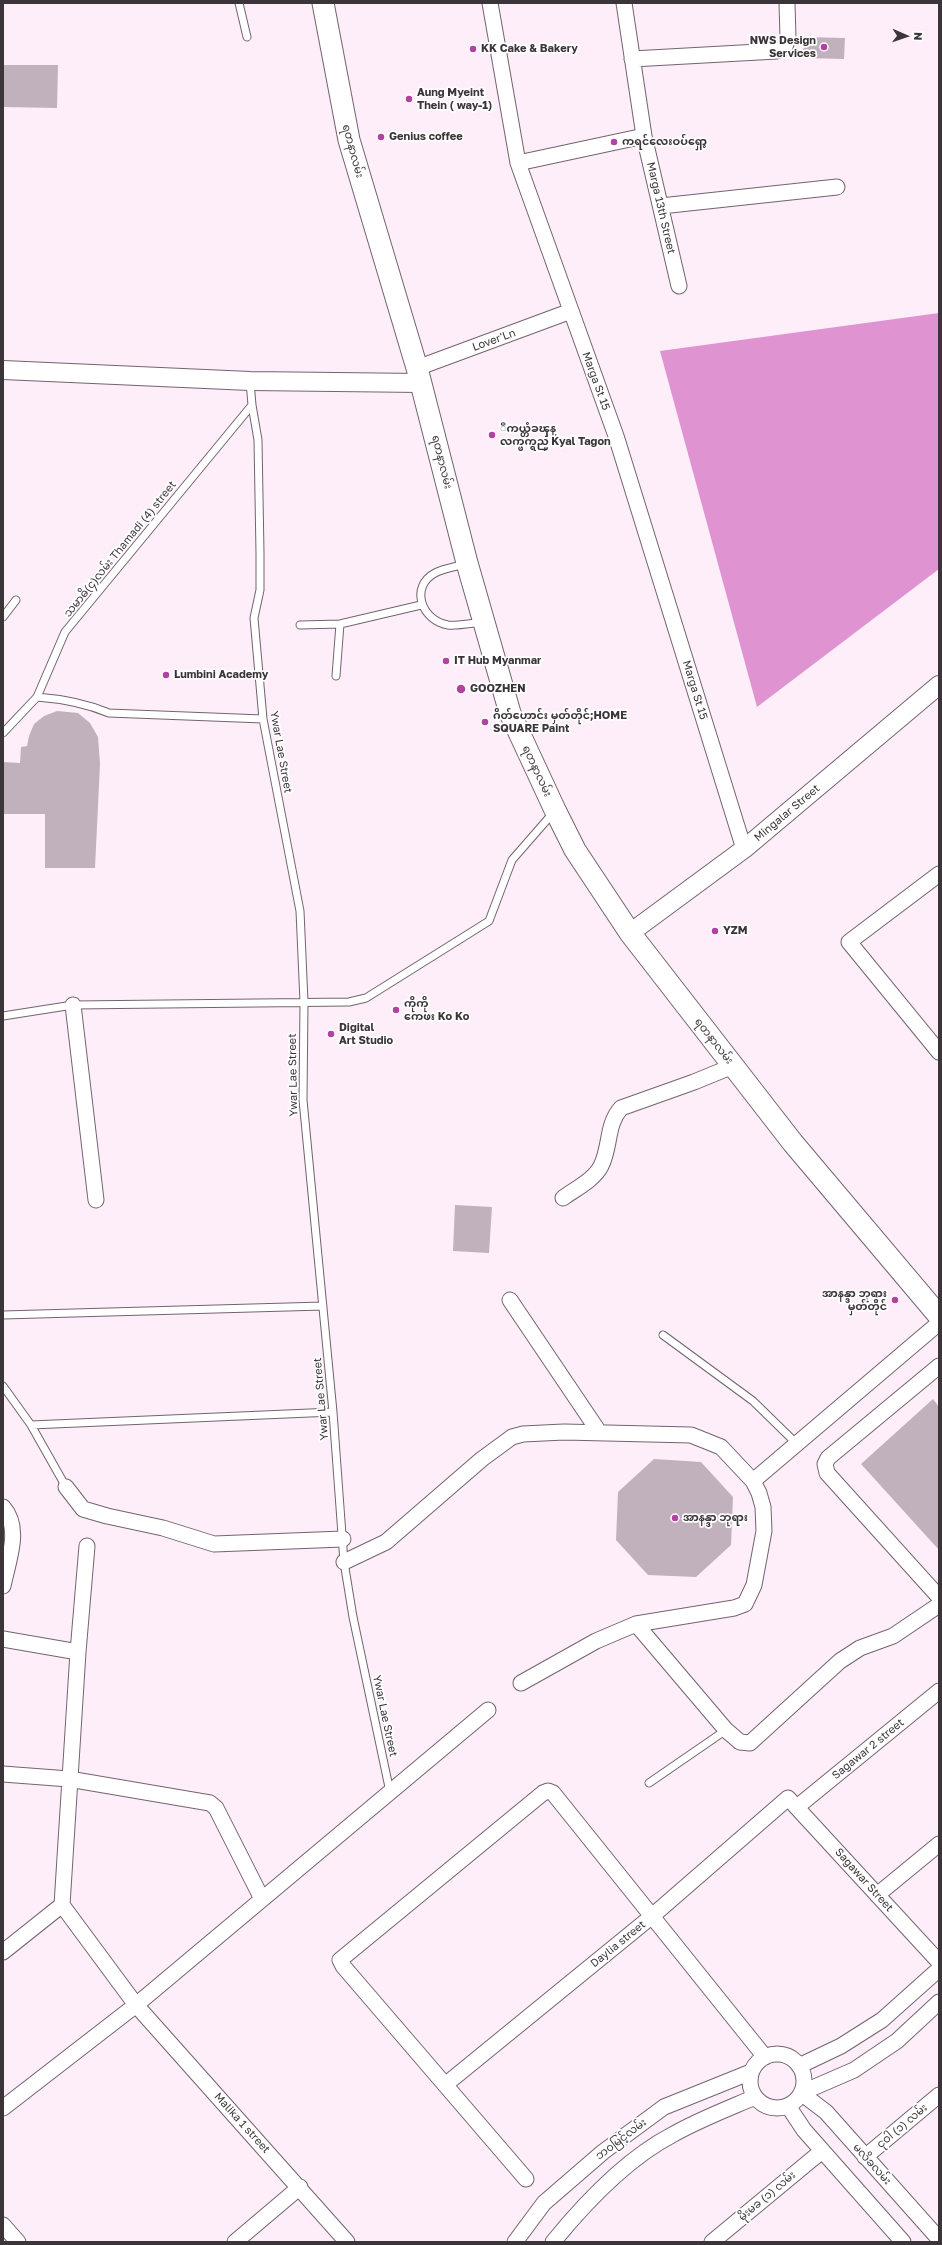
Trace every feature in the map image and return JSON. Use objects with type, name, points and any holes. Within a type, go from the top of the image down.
[{"type":"main road","name":"ရတနာလမ်း","points":[[323,3],[349,140],[419,376],[467,563],[510,712],[555,810],[575,850],[630,933],[793,1143],[939,1316]]},
{"type":"street","name":"Marga St 15","points":[[490,3],[518,163],[621,451],[744,849]]},
{"type":"street","name":"Marga 13th Street","points":[[624,3],[644,136],[679,286]]},
{"type":"street","points":[[632,59],[777,51],[785,47],[788,38],[787,3]]},
{"type":"street","points":[[518,163],[644,136]]},
{"type":"street","points":[[660,206],[837,187]]},
{"type":"street","name":"Lover'Ln","points":[[419,376],[571,312]]},
{"type":"street","points":[[3,370],[250,381],[419,376]]},
{"type":"street","name":"Mingalar Street","points":[[630,933],[744,849],[939,685]]},
{"type":"street","points":[[939,874],[849,942],[939,1052]]},
{"type":"street","points":[[73,1005],[96,1200]]},
{"type":"street","points":[[563,1198],[590,1179],[601,1167],[609,1128],[614,1116],[621,1108],[694,1082],[733,1066]]},
{"type":"street","points":[[510,1300],[599,1432]]},
{"type":"street","points":[[753,1481],[939,1323]]},
{"type":"street","points":[[939,1366],[828,1458],[825,1464],[827,1473],[939,1598]]},
{"type":"street","points":[[344,1562],[386,1542],[482,1459],[512,1438],[523,1434],[599,1432],[691,1435],[721,1447],[753,1481],[759,1493],[763,1507],[764,1531],[754,1585],[745,1604],[734,1608],[636,1624],[596,1641],[521,1683]]},
{"type":"street","points":[[66,1487],[83,1509],[163,1528],[214,1544],[343,1539]]},
{"type":"street","points":[[3,1507],[11,1516],[13,1528],[3,1586]]},
{"type":"street","points":[[3,1952],[62,1905],[69,1779],[87,1546]]},
{"type":"street","points":[[636,1624],[726,1730],[740,1742],[750,1743],[840,1661],[860,1648],[893,1636],[939,1605]]},
{"type":"street","points":[[3,1639],[78,1652]]},
{"type":"street","name":"Sagawar 2 street","points":[[792,1802],[939,1691]]},
{"type":"street","points":[[3,2108],[136,2005],[488,1710]]},
{"type":"street","points":[[3,1774],[69,1779],[210,1803],[216,1808],[262,1899]]},
{"type":"street","points":[[526,2179],[343,1966],[340,1960],[356,1945],[548,1790],[553,1793],[651,1917],[765,2057]]},
{"type":"street","name":"Sagawar Street","points":[[792,1802],[939,1962]]},
{"type":"street","name":"Daylia street","points":[[446,2085],[792,1802]]},
{"type":"street","points":[[877,1894],[939,1844]]},
{"type":"street","name":"Malika 1 street","points":[[62,1905],[136,2005],[300,2187],[347,2242]]},
{"type":"street","points":[[799,2066],[842,2046],[882,2020],[939,1969]]},
{"type":"street","points":[[801,2093],[803,2079],[799,2066],[787,2056],[772,2054],[765,2057],[756,2063],[751,2072],[750,2080],[755,2097],[769,2107],[788,2106],[801,2093],[854,2070],[897,2041],[939,2002]]},
{"type":"street","name":"ဘ၀မြင့်လမ်း","points":[[515,2242],[544,2203],[603,2152],[651,2116],[664,2108],[751,2072]]},
{"type":"street","name":"မလိခလမ်း","points":[[801,2093],[826,2112],[939,2239]]},
{"type":"street","name":"ငုဝါ (၁) လမ်း","points":[[866,2157],[939,2095]]},
{"type":"street","points":[[553,2242],[571,2220],[620,2172],[671,2135],[755,2097]]},
{"type":"street","points":[[788,2106],[804,2130],[903,2242]]},
{"type":"street","name":"မိုးမခ (၁) လမ်း","points":[[712,2242],[822,2151]]},
{"type":"street","points":[[235,2242],[300,2187]]},
{"type":"street","points":[[3,2224],[18,2242]]},
{"type":"lane","points":[[239,3],[247,37]]},
{"type":"lane","points":[[250,381],[252,405]]},
{"type":"lane","name":"သမာဓိ(၄)လမ်း Thamadi (4) street","points":[[3,733],[37,697],[65,632],[252,405]]},
{"type":"lane","name":"Ywar Lae Street","points":[[252,405],[258,440],[260,560],[260,590],[254,618],[263,719],[300,911],[304,1002],[303,1100],[333,1412],[344,1562],[353,1617],[390,1792]]},
{"type":"lane","points":[[467,563],[434,573],[422,588],[421,605],[431,618],[448,625],[484,622]]},
{"type":"lane","points":[[3,617],[16,600]]},
{"type":"lane","points":[[300,626],[340,624],[421,605]]},
{"type":"lane","points":[[336,676],[340,624]]},
{"type":"lane","points":[[37,697],[88,704],[109,713],[263,719]]},
{"type":"lane","points":[[3,1016],[73,1005],[349,1002],[366,998],[489,921],[512,860],[555,810]]},
{"type":"lane","points":[[3,1315],[323,1306]]},
{"type":"lane","points":[[664,1335],[752,1401],[797,1444]]},
{"type":"lane","points":[[3,1386],[31,1425],[66,1487]]},
{"type":"lane","points":[[31,1425],[333,1412]]},
{"type":"lane","points":[[649,1784],[726,1730]]},
{"type":"shaded area","points":[[939,313],[939,569],[757,707],[660,351]]},
{"type":"building","points":[[804,37],[845,38],[844,59],[803,58]]},
{"type":"building","points":[[3,65],[58,65],[57,108],[3,107]]},
{"type":"building","points":[[57,711],[78,713],[90,723],[98,737],[100,764],[95,868],[45,868],[45,814],[3,814],[3,762],[20,763],[21,747],[27,746],[34,724],[44,716]]},
{"type":"building","points":[[455,1205],[492,1207],[489,1253],[453,1251]]},
{"type":"building","points":[[933,1399],[939,1407],[939,1550],[861,1464]]},
{"type":"building","name":"အာနန္ဒာ ဘုရား","points":[[654,1459],[701,1462],[733,1497],[731,1545],[696,1577],[648,1575],[616,1540],[618,1492]]},
{"type":"place","name":"NWS Design Services","points":[[824,47]]},
{"type":"place","name":"KK Cake & Bakery","points":[[473,49]]},
{"type":"place","name":"Aung Myeint Thein ( way-1)","points":[[409,99]]},
{"type":"place","name":"Genius coffee","points":[[381,137]]},
{"type":"place","name":"ကရင်လေးဝပ်ရှော့","points":[[614,142]]},
{"type":"place","name":"ဳကယ္တံခၾန္ လက္ဖက္ရည္ Kyal Tagon","points":[[492,435]]},
{"type":"place","name":"IT Hub Myanmar","points":[[446,661]]},
{"type":"place","name":"Lumbini Academy","points":[[166,675]]},
{"type":"place","name":"GOOZHEN","points":[[461,689]]},
{"type":"place","name":"ဂိတ်ဟောင်း မှတ်တိုင်;HOME SQUARE Paint","points":[[485,722]]},
{"type":"place","name":"YZM","points":[[715,931]]},
{"type":"place","name":"ကိုကို ကေဖး Ko Ko","points":[[396,1010]]},
{"type":"place","name":"Digital Art Studio","points":[[331,1034]]},
{"type":"place","name":"အာနန္ဒာ ဘုရား မှတ်တိုင်","points":[[895,1300]]},
{"type":"place","name":"အာနန္ဒာ ဘုရား","points":[[675,1518]]}]
